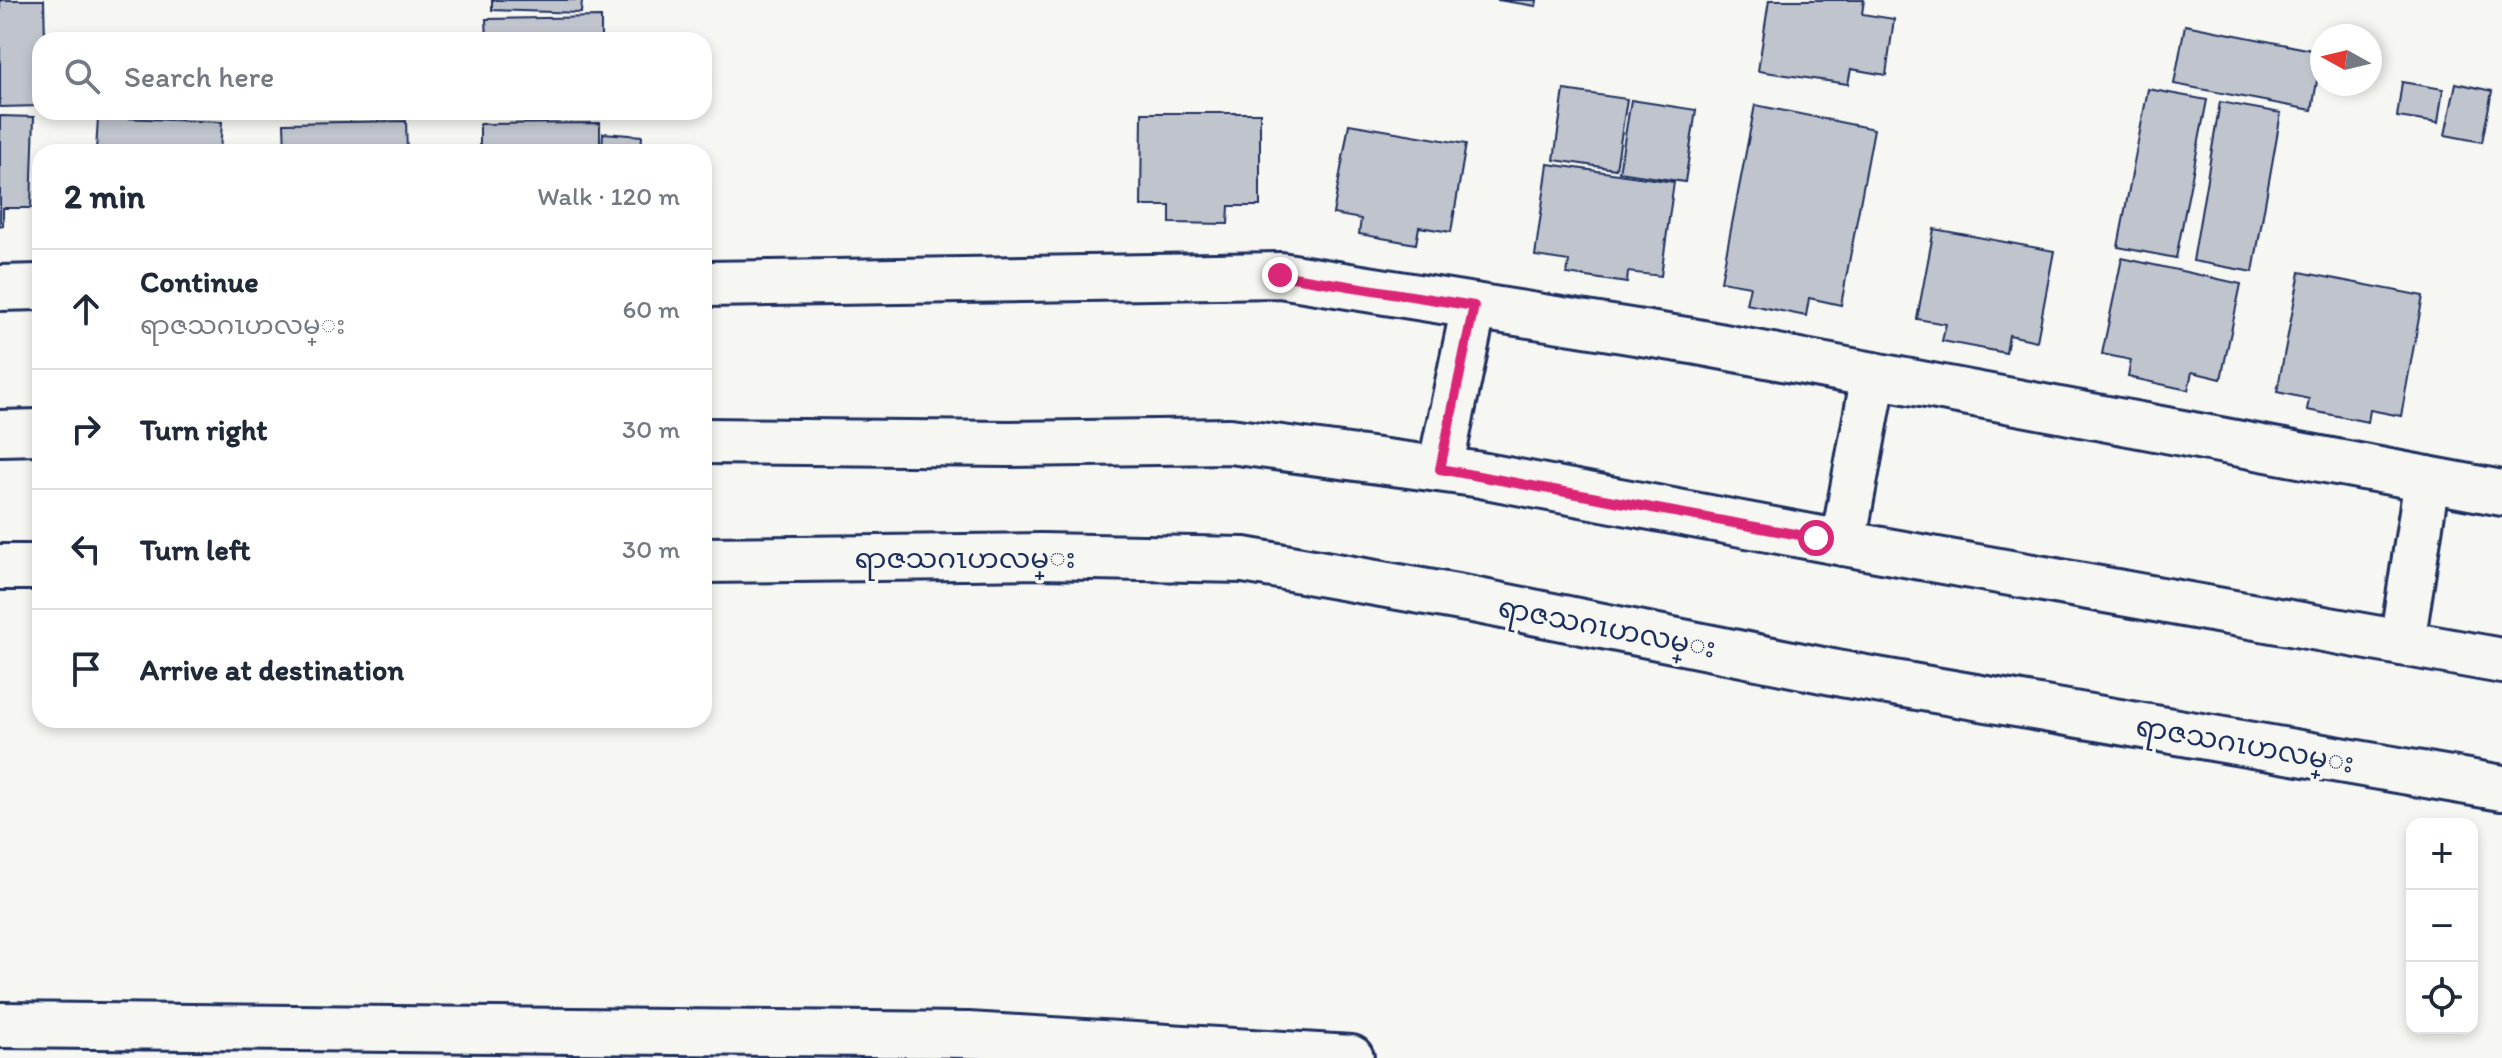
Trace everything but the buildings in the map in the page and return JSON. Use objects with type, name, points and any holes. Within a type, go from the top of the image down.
[{"type":"street","points":[[712,284],[1280,275],[1692,341],[2502,493]]},
{"type":"street","points":[[0,288],[32,287]]},
{"type":"street","points":[[1440,469],[1474,306]]},
{"type":"street","points":[[1843,543],[1874,375]]},
{"type":"street","points":[[0,433],[32,432]]},
{"type":"street","points":[[712,441],[1009,444],[1230,441],[1440,469],[2502,661]]},
{"type":"street","points":[[2402,643],[2427,479]]},
{"type":"street","name":"ရာဇသဂၤဟလမ္း","points":[[712,560],[1041,556],[1244,560],[1473,600],[1842,674],[2502,788]]},
{"type":"street","points":[[0,567],[32,567]]},
{"type":"street","points":[[0,1025],[968,1035],[1351,1058]]},
{"type":"route","points":[[1280,275],[1474,306],[1440,469],[1816,538]]}]
